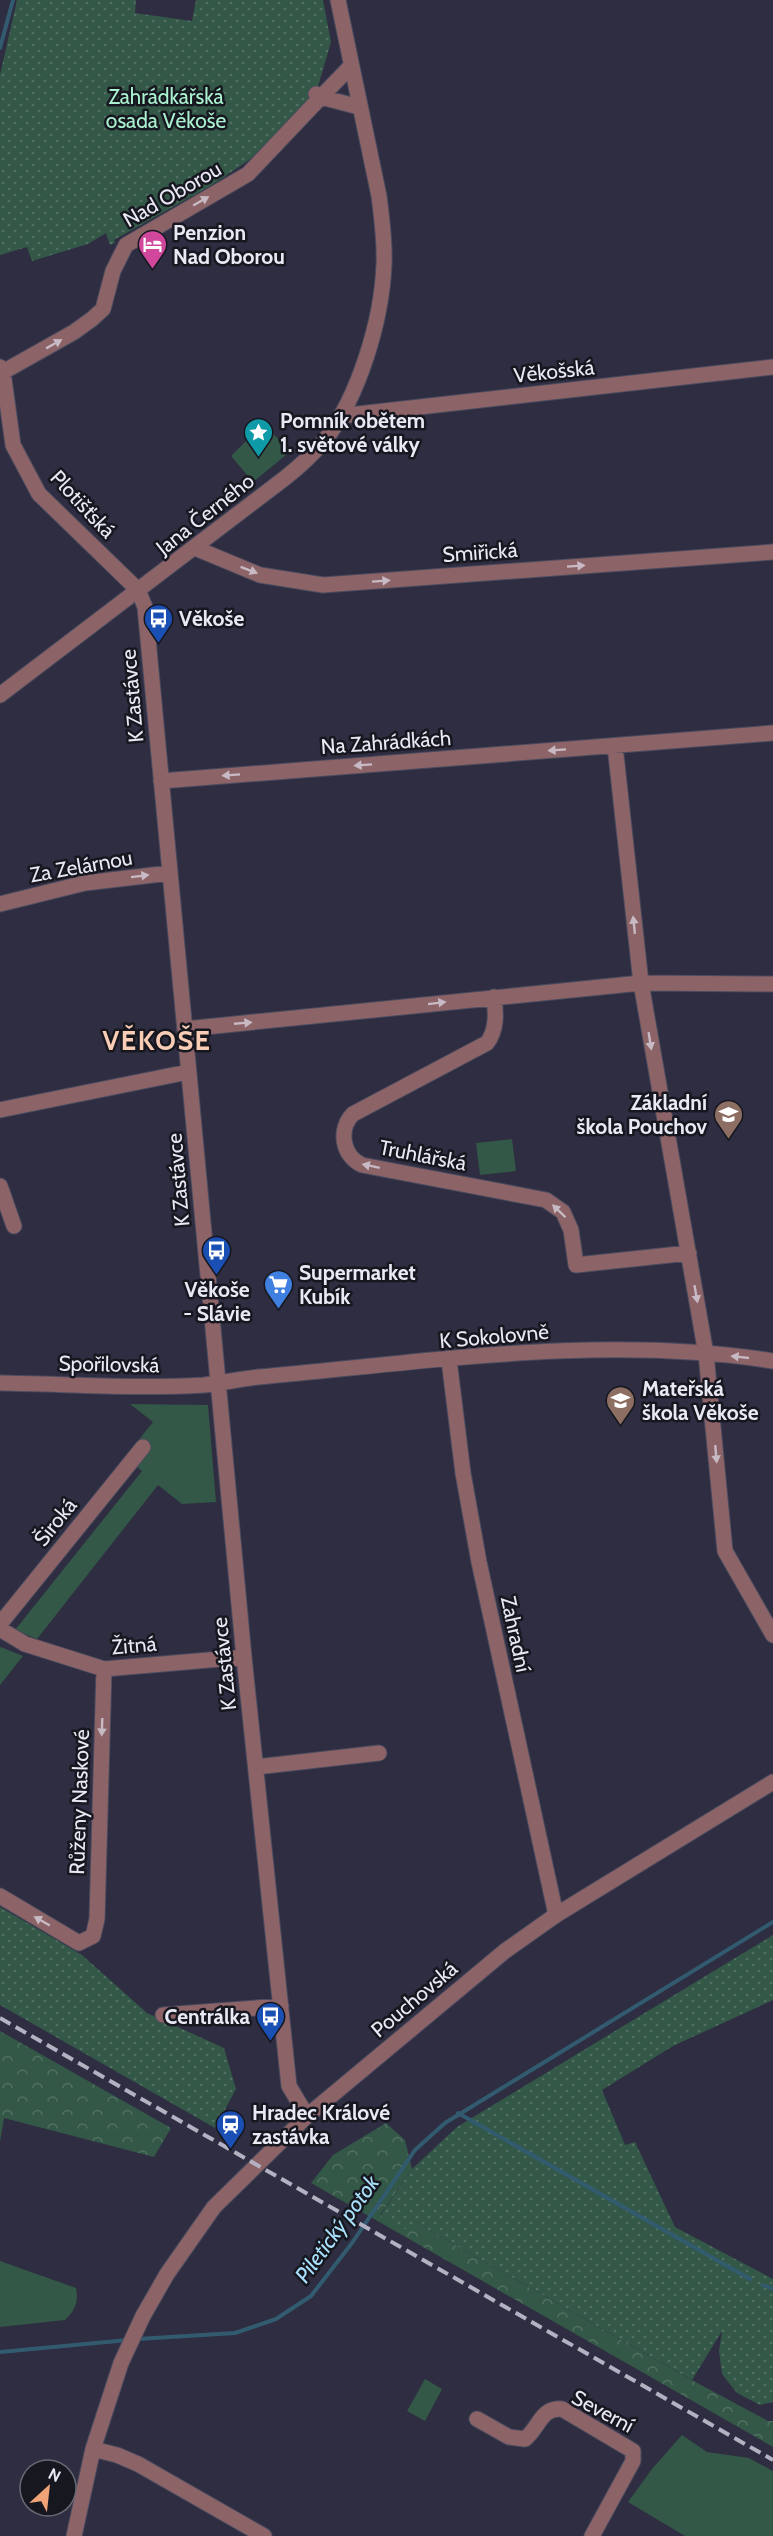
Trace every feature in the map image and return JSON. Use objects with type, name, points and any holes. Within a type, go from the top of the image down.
[{"type":"street","name":"Jana Černého","points":[[0,695],[195,548],[300,465],[324,440],[340,416],[358,377],[371,338],[380,303],[384,265],[379,196],[338,0]]},
{"type":"street","name":"Nad Oborou","points":[[1,370],[74,332],[92,319],[103,309],[113,271],[126,245],[248,174],[317,95],[351,66]]},
{"type":"street","points":[[317,95],[359,107]]},
{"type":"street","name":"Věkošská","points":[[340,416],[773,367]]},
{"type":"street","name":"Plotišťská","points":[[1,370],[6,446],[39,494],[138,590]]},
{"type":"street","name":"Smiřická","points":[[195,548],[260,574],[323,585],[773,552]]},
{"type":"street","name":"K Zastávce","points":[[138,590],[145,607],[244,1657],[289,2086],[307,2116]]},
{"type":"street","name":"Na Zahrádkách","points":[[161,781],[773,733]]},
{"type":"street","points":[[615,746],[641,983],[706,1354],[725,1551],[773,1635]]},
{"type":"street","name":"Za Zelárnou","points":[[0,904],[85,883],[170,873]]},
{"type":"street","points":[[185,1029],[641,983],[773,984]]},
{"type":"street","name":"Truhlářská","points":[[494,997],[495,1022],[491,1038],[487,1043],[353,1114],[346,1121],[344,1131],[346,1148],[354,1159],[362,1165],[546,1200],[563,1212],[571,1230],[576,1265],[688,1253]]},
{"type":"street","points":[[0,1110],[188,1072]]},
{"type":"street","points":[[0,1186],[14,1226]]},
{"type":"street","name":"K Sokolovně","points":[[218,1383],[449,1360],[610,1349],[706,1354],[773,1361]]},
{"type":"street","name":"Zahradní","points":[[449,1360],[463,1473],[479,1562],[556,1915]]},
{"type":"street","name":"Spořilovská","points":[[0,1383],[162,1386],[218,1383]]},
{"type":"street","name":"Široká","points":[[0,1624],[143,1447]]},
{"type":"street","name":"Žitná","points":[[0,1629],[25,1644],[104,1669],[244,1657]]},
{"type":"street","name":"Růženy Naskové","points":[[0,1896],[79,1943],[93,1936],[97,1919],[104,1669]]},
{"type":"street","points":[[256,1767],[379,1753]]},
{"type":"street","name":"Pouchovská","points":[[93,2449],[119,2369],[143,2316],[183,2249],[214,2207],[307,2116],[505,1951],[556,1915],[773,1782]]},
{"type":"street","points":[[163,2015],[281,2006]]},
{"type":"street","name":"Severní","points":[[477,2419],[509,2438],[525,2439],[532,2433],[545,2412],[562,2409],[633,2451],[633,2461],[592,2536]]},
{"type":"street","points":[[74,2536],[93,2449],[117,2455],[138,2464],[264,2536]]},
{"type":"green space","name":"Zahrádkářská osada Věkoše","points":[[17,0],[136,0],[135,13],[192,21],[196,0],[323,0],[331,42],[317,90],[261,152],[212,185],[114,240],[115,243],[110,245],[106,233],[88,244],[32,261],[27,247],[0,255],[0,75]]},
{"type":"green space","points":[[262,425],[292,450],[253,482],[231,456]]},
{"type":"green space","points":[[512,1139],[516,1171],[480,1175],[476,1143]]},
{"type":"green space","points":[[130,1404],[208,1405],[216,1502],[182,1504],[158,1485],[37,1639],[15,1630],[142,1471],[125,1457],[153,1422]]},
{"type":"green space","points":[[0,1648],[23,1656],[0,1685]]},
{"type":"green space","points":[[0,1907],[82,1955],[147,2013],[224,2048],[236,2089],[215,2128],[0,2005]]},
{"type":"green space","points":[[773,1935],[773,2000],[673,2046],[602,2090],[625,2145],[635,2142],[675,2227],[773,2279],[773,2402],[760,2405],[737,2393],[722,2374],[719,2351],[722,2331],[692,2380],[415,2222],[409,2231],[380,2216],[412,2169],[457,2127]]},
{"type":"green space","points":[[0,2031],[171,2128],[154,2157],[4,2118],[0,2142]]},
{"type":"green space","points":[[386,2123],[405,2140],[412,2169],[380,2215],[415,2222],[688,2378],[768,2421],[773,2421],[773,2447],[311,2183],[333,2155]]},
{"type":"green space","points":[[0,2261],[76,2288],[76,2301],[71,2313],[65,2320],[0,2327]]},
{"type":"green space","points":[[425,2379],[442,2389],[425,2421],[407,2411]]},
{"type":"green space","points":[[682,2435],[707,2452],[749,2458],[773,2471],[773,2536],[685,2536],[628,2502],[652,2469]]},
{"type":"waterway","points":[[0,48],[13,0]]},
{"type":"waterway","name":"Piletický potok","points":[[138,2339],[235,2333],[276,2319],[311,2296],[352,2243],[415,2150],[445,2123],[773,1922]]},
{"type":"waterway","points":[[458,2113],[750,2279]]},
{"type":"waterway","points":[[763,2285],[773,2289]]},
{"type":"waterway","name":"Piletický potok","points":[[0,2352],[128,2340]]},
{"type":"railway","points":[[0,2018],[773,2460]]},
{"type":"place","name":"Penzion Nad Oborou","points":[[152,270]]},
{"type":"place","name":"Pomník obětem 1. světové války","points":[[259,458]]},
{"type":"place","name":"Věkoše","points":[[158,644]]},
{"type":"place","name":"Základní škola Pouchov","points":[[728,1140]]},
{"type":"place","name":"Věkoše - Slávie","points":[[217,1276]]},
{"type":"place","name":"Supermarket Kubík","points":[[278,1310]]},
{"type":"place","name":"Mateřská škola Věkoše","points":[[621,1426]]},
{"type":"place","name":"Centrálka","points":[[271,2042]]},
{"type":"place","name":"Hradec Králové zastávka","points":[[231,2150]]},
{"type":"district","name":"VĚKOŠE","points":[[157,1040]]}]
